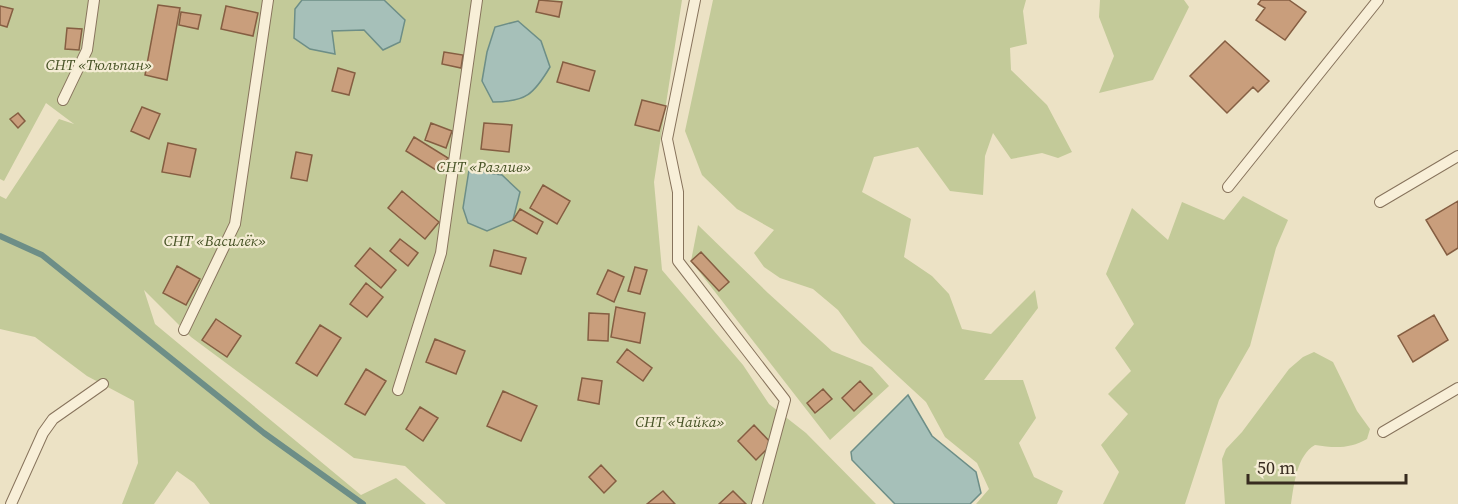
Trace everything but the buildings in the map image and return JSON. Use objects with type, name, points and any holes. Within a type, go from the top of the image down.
[{"type":"lane","points":[[63,100],[87,50],[94,0]]},
{"type":"lane","points":[[184,330],[235,224],[268,0]]},
{"type":"lane","points":[[398,390],[441,253],[477,0]]},
{"type":"lane","points":[[694,0],[667,139],[678,192],[678,261],[785,400],[757,504]]},
{"type":"lane","points":[[1228,187],[1378,0]]},
{"type":"lane","points":[[1380,202],[1458,156]]},
{"type":"lane","points":[[11,504],[43,433],[53,419],[103,384]]},
{"type":"lane","points":[[1383,432],[1458,388]]},
{"type":"green space","points":[[0,0],[682,0],[654,182],[662,270],[743,365],[769,404],[806,433],[876,504],[446,504],[405,466],[354,458],[191,337],[144,290],[155,324],[361,495],[396,478],[426,504],[210,504],[194,483],[177,471],[154,504],[122,504],[138,463],[134,401],[87,376],[35,337],[0,329],[0,196],[6,199],[59,119],[74,124],[46,103],[4,181],[0,179]]},
{"type":"green space","points":[[713,0],[1026,0],[1023,11],[1027,44],[1010,48],[1011,70],[1047,105],[1072,152],[1058,158],[1042,153],[1011,159],[993,133],[985,156],[983,195],[950,191],[918,147],[874,157],[862,192],[911,219],[904,257],[932,276],[949,294],[962,329],[991,334],[1035,290],[1038,308],[984,380],[1023,380],[1036,418],[1019,443],[1034,477],[1063,491],[1057,504],[976,504],[989,489],[977,463],[945,437],[926,402],[862,343],[838,310],[813,289],[780,278],[764,267],[754,253],[774,230],[737,209],[702,175],[685,131]]},
{"type":"green space","points":[[1100,0],[1184,0],[1189,7],[1153,80],[1099,93],[1114,56],[1099,17]]},
{"type":"green space","points":[[1243,196],[1288,220],[1276,248],[1250,346],[1219,400],[1185,504],[1103,504],[1119,472],[1101,445],[1128,414],[1108,394],[1131,371],[1115,348],[1134,324],[1106,274],[1132,208],[1168,240],[1182,202],[1224,220]]},
{"type":"green space","points":[[698,225],[832,351],[872,367],[889,386],[830,440],[691,261]]},
{"type":"green space","points":[[1314,352],[1333,362],[1357,411],[1370,429],[1367,439],[1348,446],[1315,445],[1309,450],[1297,471],[1291,504],[1225,504],[1222,459],[1226,449],[1242,432],[1289,369],[1303,357]]},
{"type":"water","points":[[302,0],[384,0],[405,20],[400,42],[383,50],[364,30],[332,31],[335,54],[310,49],[294,38],[295,9]]},
{"type":"water","points":[[518,21],[541,41],[550,67],[539,84],[528,95],[504,102],[493,102],[482,81],[487,52],[495,27]]},
{"type":"water","points":[[469,170],[502,175],[520,192],[513,220],[487,231],[468,223],[463,208]]},
{"type":"water","points":[[908,395],[932,436],[976,472],[981,493],[970,504],[895,504],[852,460],[851,452]]},
{"type":"waterway","points":[[0,236],[42,255],[264,433],[363,504]]},
{"type":"park label","name":"СНТ «Тюльпан»","points":[[99,64]]},
{"type":"park label","name":"СНТ «Разлив»","points":[[484,166]]},
{"type":"park label","name":"СНТ «Василёк»","points":[[215,240]]},
{"type":"park label","name":"СНТ «Чайка»","points":[[680,421]]}]
